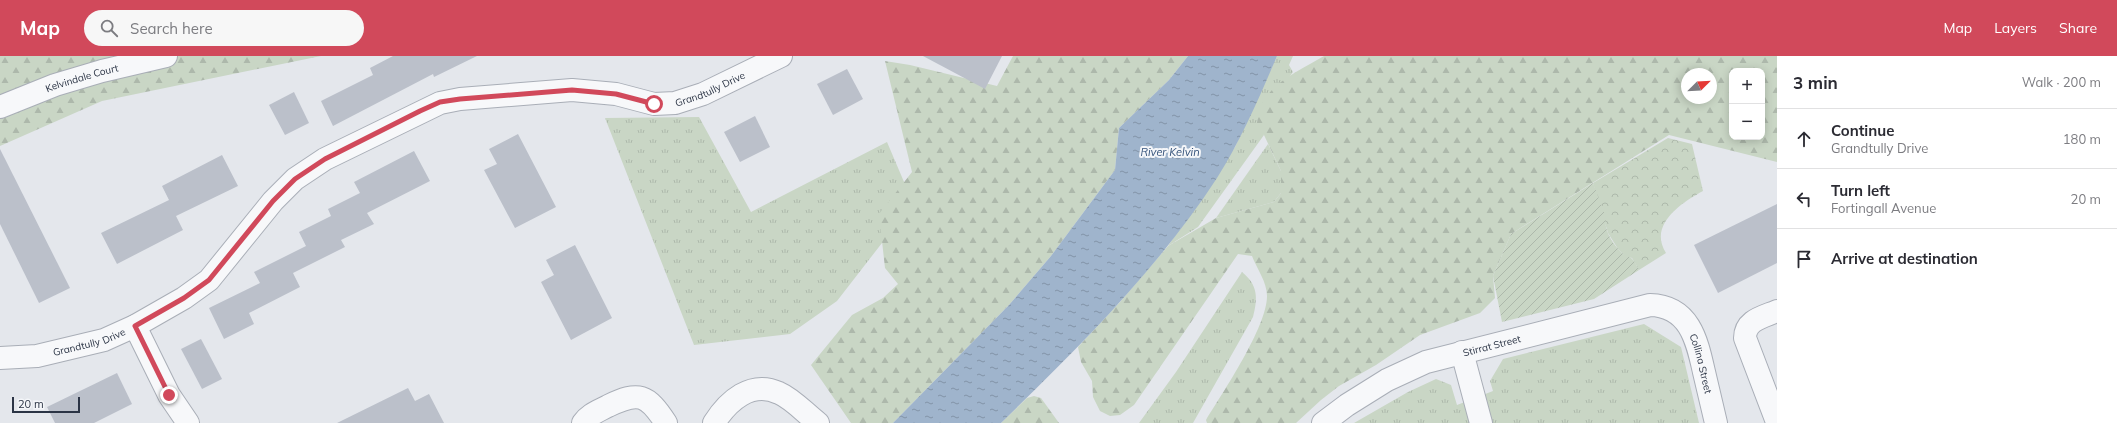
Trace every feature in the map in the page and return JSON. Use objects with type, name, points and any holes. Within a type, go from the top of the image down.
[{"type":"street","name":"Kelvindale Court","points":[[0,107],[55,85],[95,73],[166,56]]},
{"type":"street","name":"Grandtully Drive","points":[[0,358],[37,356],[104,340],[135,326],[184,298],[209,280],[273,201],[295,179],[325,159],[433,105],[460,99],[572,90],[616,94],[654,104],[676,103],[703,94],[781,56]]},
{"type":"street","name":"Stirrat Street","points":[[1323,423],[1346,405],[1399,374],[1426,362],[1639,307],[1658,305],[1674,311]]},
{"type":"street","name":"Collina Street","points":[[1674,311],[1686,322],[1694,335],[1716,423]]},
{"type":"street","points":[[1776,418],[1747,345],[1745,332],[1750,324],[1777,311]]},
{"type":"street","points":[[135,326],[169,395],[188,423]]},
{"type":"street","points":[[1462,352],[1481,423]]},
{"type":"street","points":[[714,423],[733,399],[750,390],[766,388],[780,393],[818,423]]},
{"type":"street","points":[[583,423],[587,417],[598,411],[626,398],[636,396],[648,401],[666,423]]},
{"type":"green space","points":[[0,56],[321,56],[102,101],[0,146]]},
{"type":"green space","points":[[1013,56],[1188,56],[1169,80],[1119,128],[1115,170],[1051,256],[1009,305],[893,423],[851,423],[811,365],[852,315],[883,298],[898,284],[885,268],[879,214],[912,172],[885,61],[910,65],[997,86]]},
{"type":"green space","points":[[1277,56],[1293,56],[1289,65],[1293,72],[1257,121],[1264,135],[1198,227],[1168,246],[1235,147]]},
{"type":"green space","points":[[1324,56],[1777,56],[1777,162],[1669,135],[1511,234],[1493,276],[1495,298],[1480,313],[1420,335],[1376,365],[1339,386],[1296,423],[1207,423],[1206,420],[1243,359],[1260,325],[1265,309],[1267,291],[1252,256],[1238,254],[1134,405],[1120,415],[1110,416],[1100,411],[1093,397],[1092,381],[1081,362],[1078,347],[1120,302],[1168,246],[1216,218],[1274,202],[1281,193],[1281,171],[1264,135],[1256,131],[1257,119],[1263,102],[1269,93],[1295,72]]},
{"type":"green space","points":[[699,117],[751,212],[887,142],[913,203],[837,301],[790,334],[694,345],[605,118]]},
{"type":"green space","points":[[1668,138],[1692,144],[1703,191],[1685,202],[1664,224],[1661,233],[1662,243],[1666,253],[1639,270],[1632,258],[1625,256],[1618,249],[1608,233],[1593,183]]},
{"type":"green space","points":[[1268,144],[1281,171],[1281,193],[1274,202],[1216,218]]},
{"type":"green space","points":[[1593,183],[1606,217],[1605,222],[1607,232],[1619,250],[1633,260],[1639,270],[1594,299],[1502,322],[1493,276],[1511,234]]},
{"type":"green space","points":[[1242,272],[1254,287],[1256,304],[1253,317],[1193,423],[1139,423],[1176,372]]},
{"type":"green space","points":[[1644,324],[1681,347],[1699,423],[1354,423],[1408,392],[1436,379],[1451,385],[1457,405],[1493,391],[1490,381],[1503,359]]},
{"type":"green space","points":[[1034,396],[1041,398],[1059,423],[1001,423],[1027,398]]},
{"type":"water","name":"River Kelvin","points":[[1188,56],[1277,56],[1226,164],[1194,212],[1169,244],[1143,276],[1088,336],[1001,423],[893,423],[1009,305],[1051,256],[1115,170],[1119,128],[1169,80]]},
{"type":"building","points":[[393,56],[477,56],[434,77],[433,74],[333,126],[321,101],[373,75],[370,68]]},
{"type":"building","points":[[923,56],[1002,56],[985,89]]},
{"type":"building","points":[[847,69],[863,99],[833,115],[817,84]]},
{"type":"building","points":[[294,92],[309,123],[285,135],[269,105]]},
{"type":"building","points":[[755,116],[770,147],[740,162],[724,132]]},
{"type":"building","points":[[518,134],[556,207],[515,228],[484,170],[497,164],[489,149]]},
{"type":"building","points":[[0,149],[70,288],[39,303],[0,224]]},
{"type":"building","points":[[414,151],[430,181],[367,213],[374,224],[341,240],[345,247],[293,273],[300,287],[249,313],[254,324],[224,339],[209,308],[260,283],[254,272],[306,246],[299,232],[331,216],[328,209],[360,193],[354,182]]},
{"type":"building","points":[[222,155],[238,186],[176,216],[183,230],[117,264],[101,233],[169,200],[162,186]]},
{"type":"building","points":[[1777,204],[1777,263],[1718,293],[1694,245]]},
{"type":"building","points":[[575,245],[612,318],[571,340],[541,282],[554,275],[546,260]]},
{"type":"building","points":[[201,339],[222,379],[202,389],[181,349]]},
{"type":"building","points":[[117,373],[132,404],[94,423],[55,423],[47,407]]},
{"type":"building","points":[[408,388],[415,401],[429,394],[444,423],[337,423]]},
{"type":"route","points":[[169,395],[135,326],[184,298],[209,280],[273,201],[295,179],[325,159],[440,102],[572,90],[616,94],[654,104]]}]
